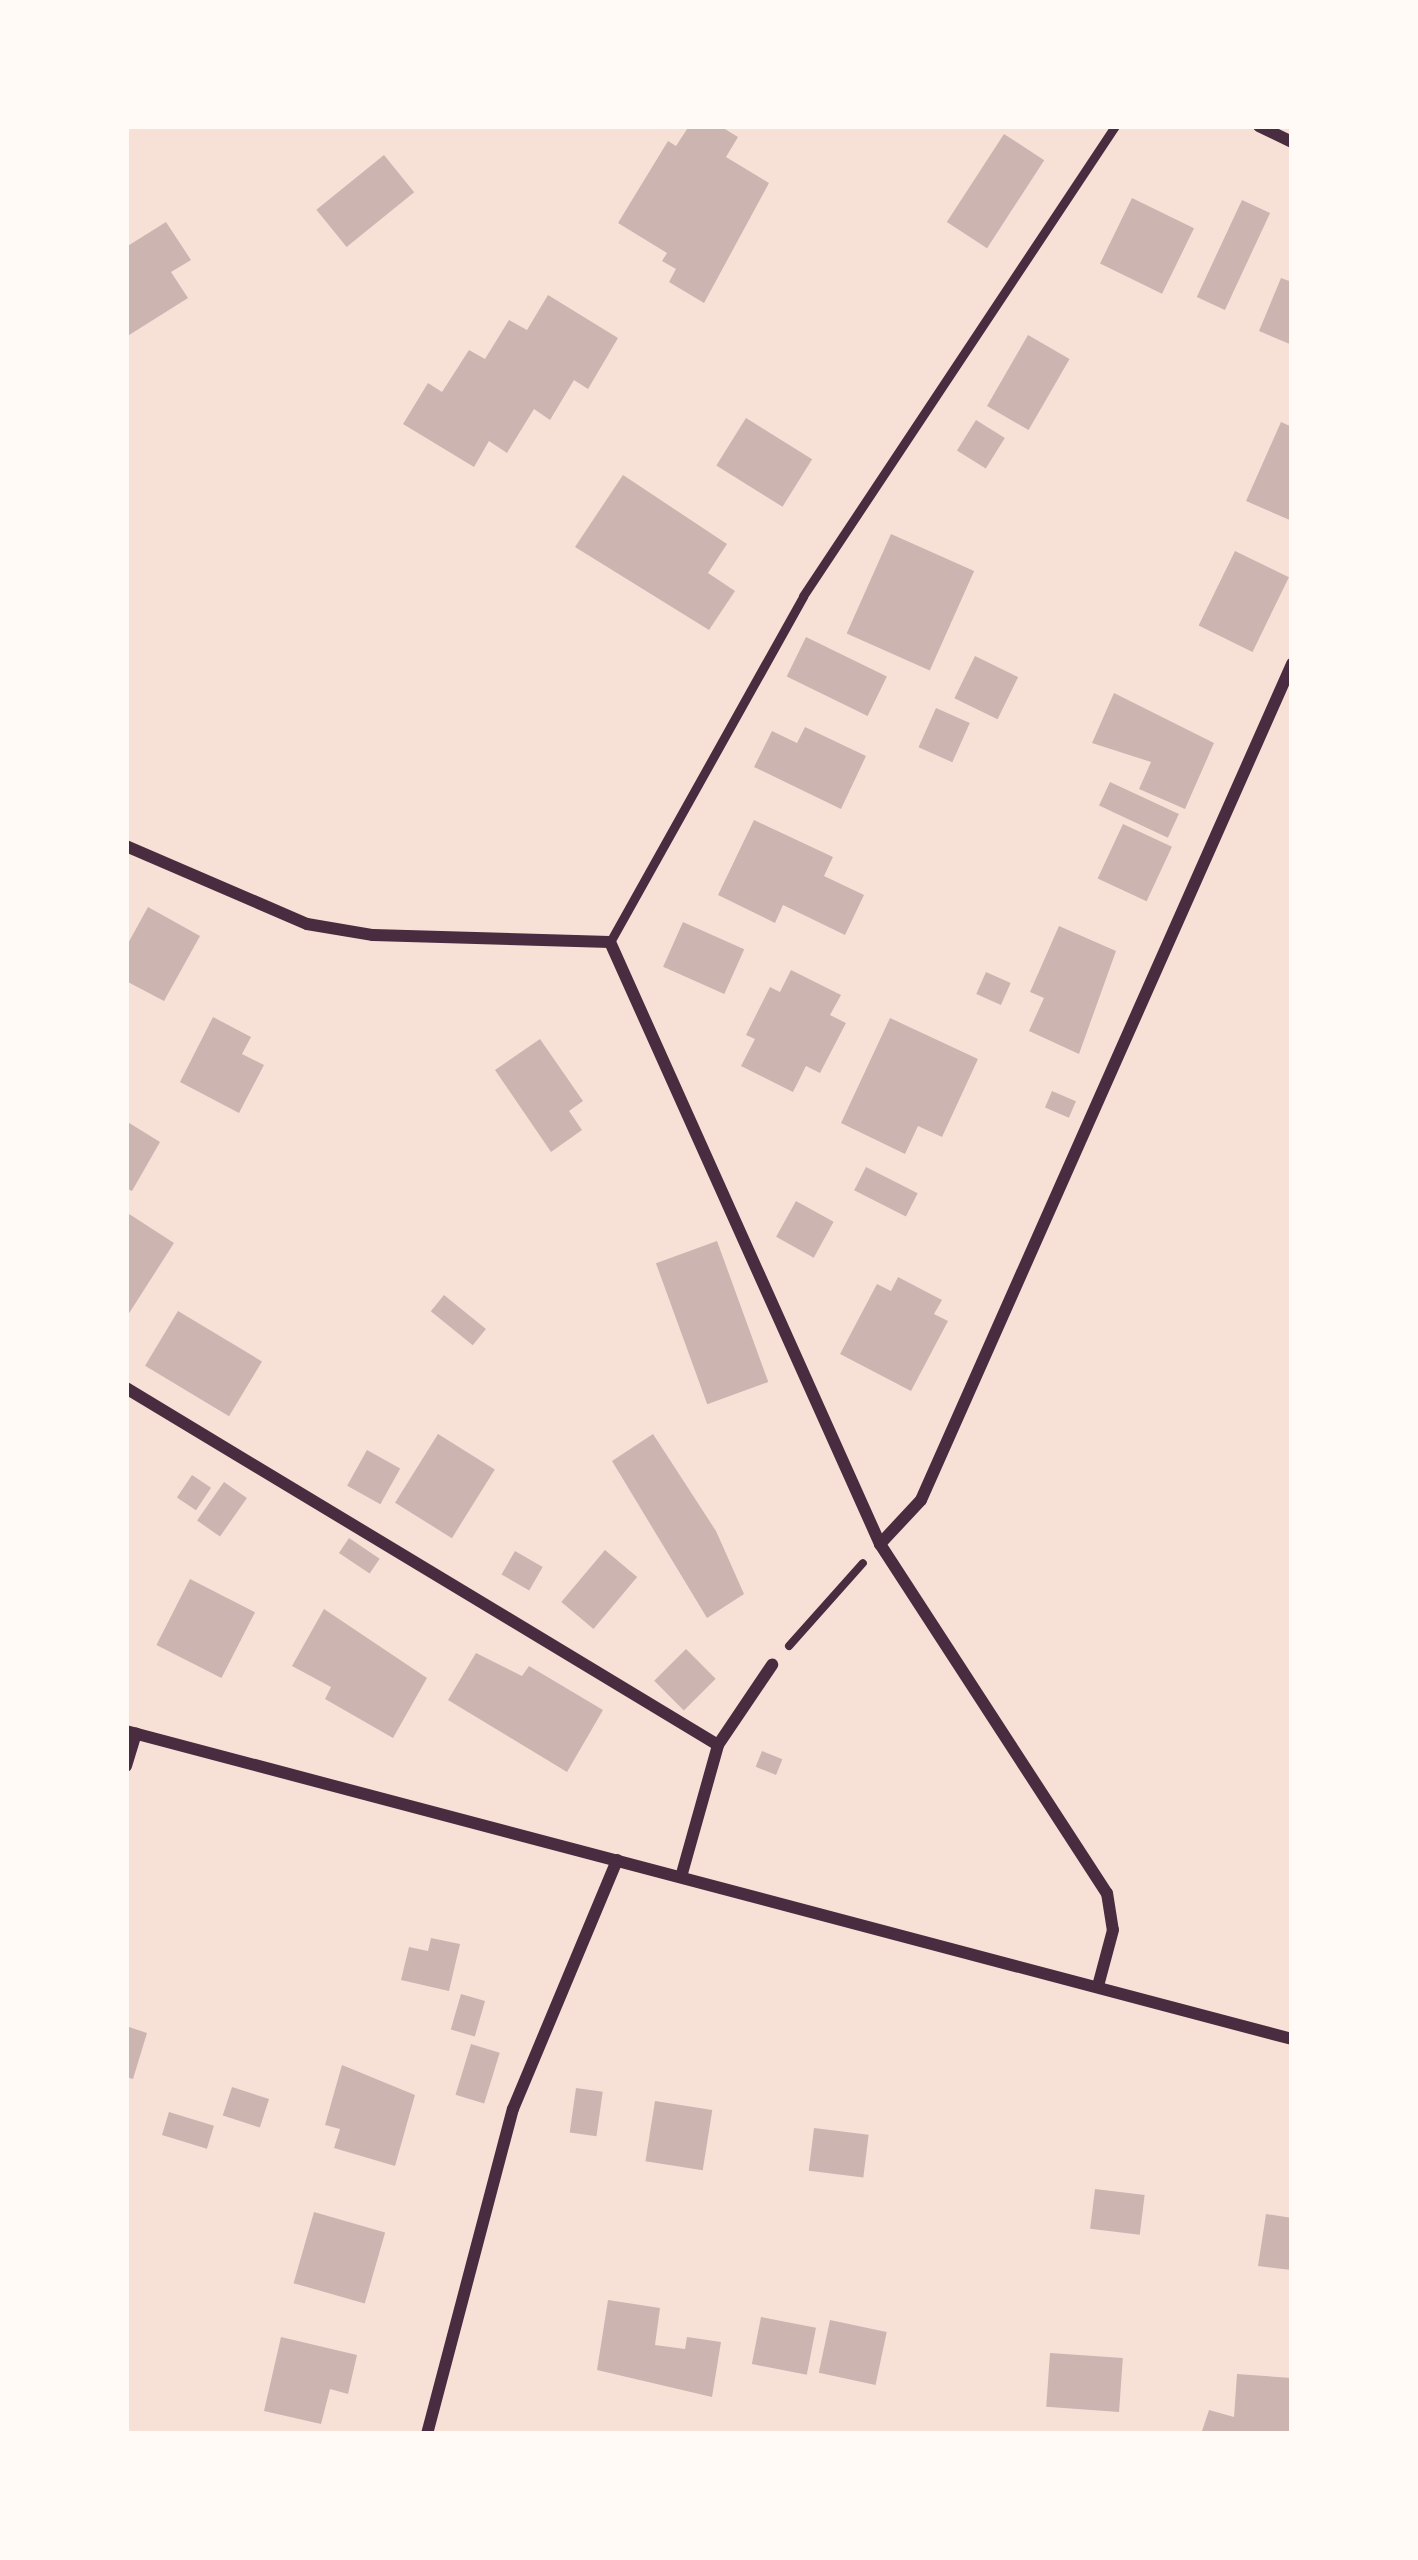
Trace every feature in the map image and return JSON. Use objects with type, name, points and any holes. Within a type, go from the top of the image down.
[{"type":"street","points":[[1259,126],[1292,142]]},
{"type":"street","points":[[880,1544],[921,1500],[1292,664]]},
{"type":"street","points":[[126,846],[229,897],[307,924],[373,935],[610,942],[880,1544],[1107,1894],[1113,1930],[1099,1986]]},
{"type":"street","points":[[126,1388],[718,1745]]},
{"type":"street","points":[[681,1877],[718,1745],[772,1665]]},
{"type":"street","points":[[126,1766],[131,1732],[1292,2039]]},
{"type":"street","points":[[427,2434],[513,2109],[617,1860]]},
{"type":"lane","points":[[610,942],[803,596],[1115,126]]},
{"type":"path","points":[[772,1665],[880,1544]]},
{"type":"building","points":[[689,126],[720,126],[738,137],[726,157],[769,183],[704,303],[669,282],[676,269],[662,261],[667,253],[618,223],[668,141],[676,146]]},
{"type":"building","points":[[1004,134],[1044,160],[987,248],[947,222]]},
{"type":"building","points":[[384,155],[414,192],[347,247],[316,210]]},
{"type":"building","points":[[1132,198],[1194,228],[1162,294],[1100,264]]},
{"type":"building","points":[[1242,200],[1270,213],[1225,310],[1197,297]]},
{"type":"building","points":[[166,222],[191,260],[171,272],[188,298],[126,337],[126,247]]},
{"type":"building","points":[[1281,278],[1292,282],[1292,345],[1259,331]]},
{"type":"building","points":[[548,295],[618,338],[588,389],[574,380],[550,420],[534,409],[507,453],[489,441],[474,467],[403,424],[428,383],[442,392],[469,350],[485,359],[509,320],[527,330]]},
{"type":"building","points":[[1028,335],[1070,359],[1029,430],[987,406]]},
{"type":"building","points":[[746,418],[812,459],[782,507],[716,465]]},
{"type":"building","points":[[976,420],[1005,438],[986,469],[957,451]]},
{"type":"building","points":[[1281,422],[1292,427],[1292,521],[1246,501]]},
{"type":"building","points":[[623,475],[727,544],[708,573],[735,591],[709,630],[575,547]]},
{"type":"building","points":[[891,534],[974,571],[930,671],[847,634]]},
{"type":"building","points":[[1235,551],[1289,577],[1253,652],[1199,626]]},
{"type":"building","points":[[806,637],[887,676],[868,716],[787,677]]},
{"type":"building","points":[[975,656],[1018,677],[998,719],[954,698]]},
{"type":"building","points":[[1114,693],[1214,743],[1185,809],[1139,789],[1151,762],[1092,743]]},
{"type":"building","points":[[936,708],[970,723],[952,762],[919,747]]},
{"type":"building","points":[[805,727],[866,756],[841,809],[754,767],[772,731],[797,743]]},
{"type":"building","points":[[1110,782],[1179,814],[1168,838],[1099,806]]},
{"type":"building","points":[[754,820],[833,857],[824,876],[864,895],[845,935],[783,905],[775,923],[718,895]]},
{"type":"building","points":[[1123,824],[1172,847],[1147,901],[1098,878]]},
{"type":"building","points":[[148,907],[200,936],[164,1001],[126,981],[126,947]]},
{"type":"building","points":[[683,922],[744,949],[724,994],[663,967]]},
{"type":"building","points":[[1059,926],[1116,951],[1079,1054],[1029,1031],[1044,998],[1030,992]]},
{"type":"building","points":[[791,970],[841,995],[830,1015],[846,1023],[820,1073],[806,1066],[793,1092],[741,1066],[755,1039],[746,1035],[770,987],[780,992]]},
{"type":"building","points":[[986,972],[1011,983],[1001,1005],[976,994]]},
{"type":"building","points":[[213,1017],[251,1037],[242,1054],[264,1065],[239,1113],[180,1082]]},
{"type":"building","points":[[890,1018],[978,1059],[942,1137],[918,1126],[905,1154],[841,1123]]},
{"type":"building","points":[[540,1039],[583,1101],[569,1111],[582,1130],[551,1152],[495,1070]]},
{"type":"building","points":[[1052,1091],[1076,1101],[1069,1118],[1045,1108]]},
{"type":"building","points":[[126,1121],[160,1142],[132,1191],[126,1188]]},
{"type":"building","points":[[866,1167],[918,1193],[906,1216],[854,1190]]},
{"type":"building","points":[[796,1201],[834,1222],[814,1258],[776,1237]]},
{"type":"building","points":[[126,1212],[174,1243],[126,1318]]},
{"type":"building","points":[[717,1241],[768,1382],[707,1404],[656,1263]]},
{"type":"building","points":[[898,1277],[942,1300],[934,1314],[948,1321],[911,1391],[840,1354],[877,1284],[891,1291]]},
{"type":"building","points":[[444,1295],[486,1329],[473,1345],[431,1311]]},
{"type":"building","points":[[178,1311],[262,1361],[229,1416],[145,1366]]},
{"type":"building","points":[[438,1434],[495,1470],[452,1538],[395,1503]]},
{"type":"building","points":[[653,1434],[716,1531],[744,1594],[707,1618],[612,1461]]},
{"type":"building","points":[[367,1450],[400,1468],[380,1504],[347,1486]]},
{"type":"building","points":[[192,1475],[211,1488],[196,1510],[177,1497]]},
{"type":"building","points":[[224,1482],[247,1498],[220,1537],[197,1521]]},
{"type":"building","points":[[349,1538],[380,1559],[370,1574],[339,1553]]},
{"type":"building","points":[[605,1550],[637,1577],[593,1629],[561,1602]]},
{"type":"building","points":[[515,1551],[543,1567],[529,1590],[502,1574]]},
{"type":"building","points":[[190,1579],[255,1612],[221,1678],[156,1645]]},
{"type":"building","points":[[324,1609],[427,1678],[393,1738],[325,1699],[331,1687],[292,1666]]},
{"type":"building","points":[[686,1649],[716,1679],[684,1711],[654,1681]]},
{"type":"building","points":[[476,1653],[522,1676],[529,1666],[603,1710],[567,1772],[448,1700]]},
{"type":"building","points":[[762,1751],[782,1759],[776,1775],[756,1767]]},
{"type":"building","points":[[431,1938],[460,1944],[449,1991],[401,1980],[409,1947],[428,1951]]},
{"type":"building","points":[[461,1994],[485,2001],[475,2036],[451,2030]]},
{"type":"building","points":[[126,2026],[147,2033],[133,2079],[126,2077]]},
{"type":"building","points":[[471,2044],[500,2053],[484,2103],[456,2095]]},
{"type":"building","points":[[342,2065],[415,2095],[395,2166],[334,2148],[340,2129],[325,2125]]},
{"type":"building","points":[[232,2087],[269,2099],[260,2128],[223,2116]]},
{"type":"building","points":[[576,2088],[603,2092],[596,2136],[570,2133]]},
{"type":"building","points":[[655,2101],[712,2110],[703,2170],[645,2161]]},
{"type":"building","points":[[169,2112],[214,2126],[207,2149],[162,2135]]},
{"type":"building","points":[[814,2128],[869,2135],[863,2177],[809,2171]]},
{"type":"building","points":[[1095,2189],[1145,2195],[1140,2235],[1090,2229]]},
{"type":"building","points":[[314,2212],[385,2232],[365,2304],[294,2283]]},
{"type":"building","points":[[1266,2214],[1292,2218],[1292,2270],[1258,2266]]},
{"type":"building","points":[[608,2300],[660,2308],[655,2345],[685,2349],[687,2337],[721,2342],[712,2397],[597,2370]]},
{"type":"building","points":[[761,2317],[816,2328],[807,2375],[752,2364]]},
{"type":"building","points":[[830,2320],[887,2332],[876,2385],[819,2373]]},
{"type":"building","points":[[281,2337],[357,2355],[348,2394],[330,2389],[321,2424],[264,2411]]},
{"type":"building","points":[[1050,2353],[1123,2358],[1119,2412],[1046,2407]]},
{"type":"building","points":[[1237,2374],[1292,2378],[1292,2434],[1201,2434],[1209,2410],[1234,2417]]}]
